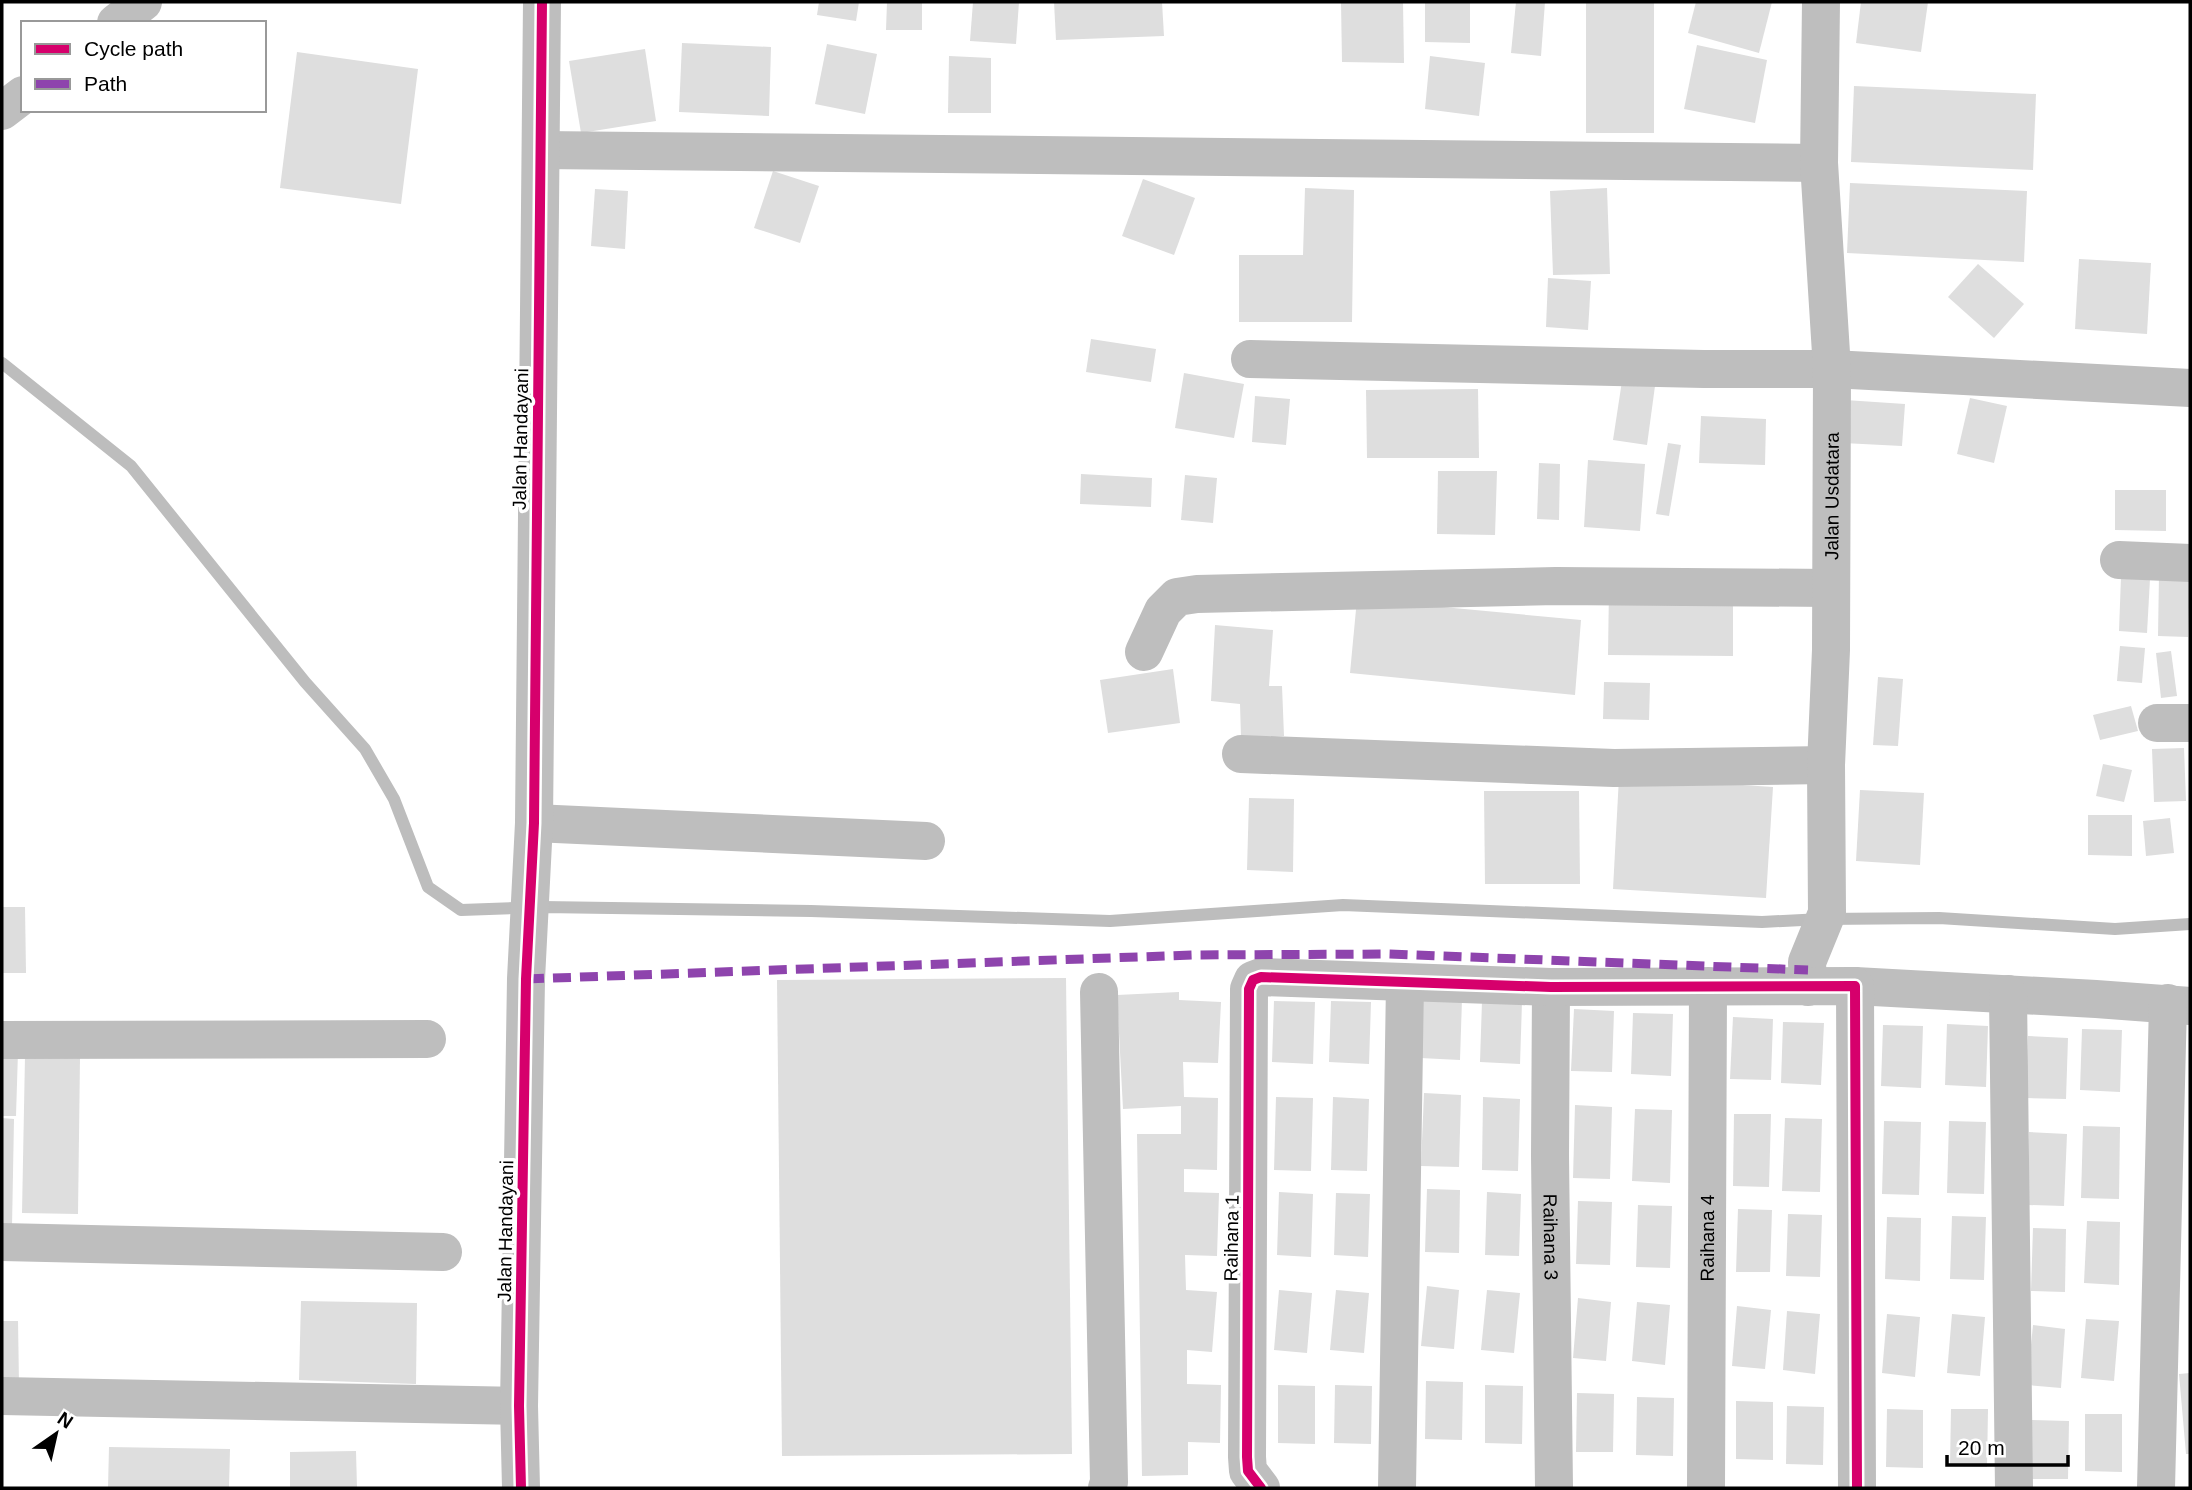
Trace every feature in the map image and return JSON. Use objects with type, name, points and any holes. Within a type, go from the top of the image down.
[{"type":"street","points":[[119,21],[143,2]]},
{"type":"street","name":"Jalan Handayani","points":[[521,1488],[519,1406],[527,975],[534,823],[542,2]]},
{"type":"street","name":"Jalan Usdatara","points":[[1808,974],[1827,913],[1826,765],[1831,650],[1832,369],[1819,163],[1821,2]]},
{"type":"street","points":[[2,111],[21,97]]},
{"type":"street","points":[[541,150],[1819,163]]},
{"type":"street","points":[[1250,359],[1704,369],[1832,369],[2190,388]]},
{"type":"street","points":[[2119,560],[2190,563]]},
{"type":"street","points":[[1144,652],[1163,611],[1177,597],[1197,594],[1556,586],[1830,588]]},
{"type":"street","points":[[1241,754],[1614,768],[1826,765]]},
{"type":"street","points":[[534,823],[926,841]]},
{"type":"street","points":[[1397,1488],[1405,983],[1551,987],[1708,986],[1808,974],[1854,986],[2179,1005],[2156,1488]]},
{"type":"street","name":"Raihana 1","points":[[1261,1488],[1248,1471],[1247,1457],[1250,984],[1261,977],[1405,983]]},
{"type":"street","name":"Raihana 4","points":[[1706,1488],[1708,986]]},
{"type":"street","points":[[1854,986],[1857,1488]]},
{"type":"street","name":"Raihana 3","points":[[1551,987],[1554,1488]]},
{"type":"street","points":[[1099,992],[1107,1488]]},
{"type":"street","points":[[2008,994],[2014,1488]]},
{"type":"street","points":[[2,1040],[427,1039]]},
{"type":"street","points":[[2,1242],[443,1252]]},
{"type":"street","points":[[2,1396],[519,1406]]},
{"type":"building","points":[[819,2],[859,2],[856,21],[817,15]]},
{"type":"building","points":[[887,2],[922,2],[922,30],[886,30]]},
{"type":"building","points":[[973,2],[1019,2],[1016,44],[970,41]]},
{"type":"building","points":[[1054,2],[1162,2],[1164,36],[1056,40]]},
{"type":"building","points":[[1341,2],[1403,2],[1404,63],[1342,62]]},
{"type":"building","points":[[1425,2],[1470,2],[1470,43],[1425,42]]},
{"type":"building","points":[[1516,2],[1545,2],[1541,56],[1511,53]]},
{"type":"building","points":[[1586,2],[1654,2],[1654,133],[1586,133]]},
{"type":"building","points":[[1696,2],[1772,2],[1759,53],[1688,33]]},
{"type":"building","points":[[1861,2],[1928,2],[1921,52],[1856,43]]},
{"type":"building","points":[[682,43],[771,47],[769,116],[679,112]]},
{"type":"building","points":[[827,44],[877,54],[865,114],[815,104]]},
{"type":"building","points":[[1697,45],[1767,60],[1755,123],[1684,109]]},
{"type":"building","points":[[645,49],[656,121],[581,133],[569,61]]},
{"type":"building","points":[[297,52],[418,69],[401,204],[280,188]]},
{"type":"building","points":[[949,56],[991,58],[991,113],[948,113]]},
{"type":"building","points":[[1430,56],[1485,63],[1479,116],[1425,109]]},
{"type":"building","points":[[1854,86],[2036,94],[2033,170],[1851,162]]},
{"type":"building","points":[[773,171],[819,186],[800,243],[754,228]]},
{"type":"building","points":[[1143,179],[1195,198],[1174,255],[1122,236]]},
{"type":"building","points":[[1850,183],[2027,191],[2024,262],[1847,253]]},
{"type":"building","points":[[1305,188],[1354,190],[1352,322],[1239,322],[1239,255],[1303,255]]},
{"type":"building","points":[[1607,188],[1610,274],[1553,275],[1550,191]]},
{"type":"building","points":[[595,189],[628,191],[625,249],[591,246]]},
{"type":"building","points":[[2079,259],[2151,263],[2147,334],[2075,329]]},
{"type":"building","points":[[1978,264],[2024,304],[1994,338],[1948,297]]},
{"type":"building","points":[[1548,278],[1591,281],[1588,330],[1546,327]]},
{"type":"building","points":[[1091,339],[1156,349],[1151,382],[1086,372]]},
{"type":"building","points":[[1184,373],[1244,384],[1234,438],[1175,428]]},
{"type":"building","points":[[1622,381],[1655,386],[1647,445],[1613,440]]},
{"type":"building","points":[[1478,389],[1479,458],[1367,458],[1366,390]]},
{"type":"building","points":[[1255,396],[1290,399],[1286,445],[1252,442]]},
{"type":"building","points":[[1970,398],[2007,406],[1994,463],[1957,454]]},
{"type":"building","points":[[1845,400],[1905,404],[1902,446],[1843,443]]},
{"type":"building","points":[[1701,416],[1766,419],[1765,465],[1699,463]]},
{"type":"building","points":[[1668,443],[1681,445],[1669,516],[1656,514]]},
{"type":"building","points":[[1588,460],[1645,464],[1640,531],[1584,527]]},
{"type":"building","points":[[1539,463],[1560,464],[1559,520],[1537,519]]},
{"type":"building","points":[[1438,471],[1497,471],[1495,535],[1437,534]]},
{"type":"building","points":[[1081,474],[1152,478],[1151,507],[1080,504]]},
{"type":"building","points":[[1185,475],[1217,478],[1213,523],[1181,520]]},
{"type":"building","points":[[2115,490],[2166,490],[2166,531],[2115,530]]},
{"type":"building","points":[[2159,575],[2190,576],[2188,637],[2158,636]]},
{"type":"building","points":[[2121,577],[2150,579],[2147,633],[2119,631]]},
{"type":"building","points":[[1609,587],[1733,589],[1733,656],[1608,655]]},
{"type":"building","points":[[1357,599],[1581,620],[1575,695],[1350,673]]},
{"type":"building","points":[[1215,625],[1273,630],[1269,686],[1282,686],[1284,736],[1241,738],[1240,704],[1211,701]]},
{"type":"building","points":[[2120,646],[2145,648],[2142,683],[2117,681]]},
{"type":"building","points":[[2171,651],[2177,696],[2161,698],[2156,653]]},
{"type":"building","points":[[1173,669],[1180,723],[1108,733],[1100,680]]},
{"type":"building","points":[[1878,677],[1903,679],[1898,746],[1873,745]]},
{"type":"building","points":[[1604,682],[1650,683],[1649,720],[1603,719]]},
{"type":"building","points":[[2131,706],[2138,731],[2100,740],[2093,715]]},
{"type":"building","points":[[2184,748],[2186,801],[2154,802],[2152,749]]},
{"type":"building","points":[[2103,764],[2132,770],[2124,802],[2096,796]]},
{"type":"building","points":[[1619,777],[1773,787],[1766,898],[1613,889]]},
{"type":"building","points":[[1860,790],[1924,793],[1920,865],[1856,861]]},
{"type":"building","points":[[1484,791],[1579,791],[1580,884],[1485,884]]},
{"type":"building","points":[[1249,798],[1294,799],[1293,872],[1247,870]]},
{"type":"building","points":[[2088,815],[2132,815],[2132,856],[2088,855]]},
{"type":"building","points":[[2170,818],[2174,853],[2146,856],[2143,821]]},
{"type":"building","points":[[2,907],[25,907],[26,973],[2,973]]},
{"type":"building","points":[[1066,978],[1072,1454],[782,1456],[777,980]]},
{"type":"building","points":[[1179,992],[1179,1000],[1221,1002],[1218,1063],[1183,1062],[1184,1097],[1218,1098],[1217,1170],[1184,1169],[1184,1192],[1219,1193],[1217,1256],[1185,1255],[1186,1290],[1217,1292],[1212,1352],[1187,1350],[1187,1384],[1221,1385],[1220,1443],[1188,1442],[1188,1475],[1142,1476],[1137,1134],[1181,1134],[1181,1106],[1123,1109],[1117,995]]},
{"type":"building","points":[[1422,997],[1462,999],[1460,1060],[1420,1058]]},
{"type":"building","points":[[1274,1001],[1315,1002],[1313,1064],[1272,1062]]},
{"type":"building","points":[[1331,1001],[1371,1002],[1369,1064],[1329,1062]]},
{"type":"building","points":[[1482,1001],[1522,1002],[1520,1064],[1480,1062]]},
{"type":"building","points":[[1574,1009],[1614,1011],[1612,1072],[1571,1071]]},
{"type":"building","points":[[1633,1013],[1673,1014],[1671,1076],[1631,1074]]},
{"type":"building","points":[[1733,1017],[1773,1019],[1771,1080],[1730,1079]]},
{"type":"building","points":[[1783,1022],[1824,1023],[1821,1085],[1781,1083]]},
{"type":"building","points":[[1947,1024],[1988,1026],[1986,1087],[1945,1085]]},
{"type":"building","points":[[1883,1025],[1923,1026],[1921,1088],[1881,1086]]},
{"type":"building","points":[[2082,1029],[2122,1030],[2120,1092],[2080,1090]]},
{"type":"building","points":[[2028,1036],[2068,1038],[2066,1099],[2026,1098]]},
{"type":"building","points":[[2,1050],[18,1051],[16,1116],[2,1116]]},
{"type":"building","points":[[25,1056],[80,1057],[78,1214],[22,1213]]},
{"type":"building","points":[[1424,1093],[1461,1095],[1459,1167],[1421,1166]]},
{"type":"building","points":[[1276,1097],[1313,1098],[1311,1171],[1274,1170]]},
{"type":"building","points":[[1333,1097],[1369,1099],[1367,1171],[1331,1170]]},
{"type":"building","points":[[1483,1097],[1520,1099],[1518,1171],[1482,1170]]},
{"type":"building","points":[[1575,1105],[1612,1107],[1610,1179],[1573,1178]]},
{"type":"building","points":[[1635,1109],[1672,1110],[1670,1183],[1632,1181]]},
{"type":"building","points":[[1734,1114],[1771,1114],[1769,1187],[1733,1186]]},
{"type":"building","points":[[2,1118],[14,1119],[12,1227],[2,1227]]},
{"type":"building","points":[[1785,1118],[1822,1119],[1820,1192],[1782,1191]]},
{"type":"building","points":[[1884,1121],[1921,1122],[1919,1195],[1882,1194]]},
{"type":"building","points":[[1949,1121],[1986,1122],[1984,1194],[1947,1193]]},
{"type":"building","points":[[2083,1126],[2120,1127],[2119,1199],[2081,1198]]},
{"type":"building","points":[[2029,1132],[2067,1134],[2064,1206],[2028,1205]]},
{"type":"building","points":[[1427,1189],[1460,1190],[1459,1253],[1425,1252]]},
{"type":"building","points":[[1279,1192],[1313,1194],[1311,1257],[1277,1255]]},
{"type":"building","points":[[1487,1192],[1521,1194],[1519,1256],[1485,1255]]},
{"type":"building","points":[[1336,1193],[1370,1194],[1368,1257],[1334,1255]]},
{"type":"building","points":[[1578,1201],[1612,1202],[1610,1265],[1576,1264]]},
{"type":"building","points":[[1638,1205],[1672,1206],[1670,1268],[1636,1267]]},
{"type":"building","points":[[1738,1209],[1772,1210],[1770,1272],[1736,1272]]},
{"type":"building","points":[[1788,1214],[1822,1215],[1820,1277],[1786,1276]]},
{"type":"building","points":[[1952,1216],[1986,1217],[1984,1280],[1950,1279]]},
{"type":"building","points":[[1887,1217],[1921,1218],[1920,1281],[1885,1279]]},
{"type":"building","points":[[2087,1221],[2120,1222],[2119,1285],[2084,1283]]},
{"type":"building","points":[[2033,1228],[2066,1229],[2065,1292],[2031,1291]]},
{"type":"building","points":[[1427,1286],[1459,1290],[1454,1349],[1421,1346]]},
{"type":"building","points":[[1279,1290],[1312,1293],[1307,1353],[1274,1350]]},
{"type":"building","points":[[1336,1290],[1369,1293],[1364,1353],[1330,1350]]},
{"type":"building","points":[[1487,1290],[1520,1293],[1514,1353],[1481,1350]]},
{"type":"building","points":[[1578,1298],[1611,1302],[1606,1361],[1573,1358]]},
{"type":"building","points":[[301,1301],[417,1303],[416,1384],[299,1380]]},
{"type":"building","points":[[1637,1302],[1670,1305],[1665,1365],[1632,1361]]},
{"type":"building","points":[[1737,1306],[1771,1310],[1765,1369],[1732,1366]]},
{"type":"building","points":[[1787,1311],[1820,1314],[1815,1374],[1783,1370]]},
{"type":"building","points":[[1887,1314],[1920,1317],[1915,1377],[1882,1373]]},
{"type":"building","points":[[1952,1314],[1985,1317],[1980,1376],[1947,1373]]},
{"type":"building","points":[[2086,1319],[2119,1321],[2114,1381],[2081,1378]]},
{"type":"building","points":[[2,1321],[18,1321],[19,1385],[2,1385]]},
{"type":"building","points":[[2033,1325],[2065,1329],[2061,1388],[2027,1385]]},
{"type":"building","points":[[2190,1373],[2190,1454],[2186,1454],[2179,1374]]},
{"type":"building","points":[[1426,1381],[1463,1382],[1462,1440],[1425,1439]]},
{"type":"building","points":[[1278,1385],[1315,1386],[1315,1444],[1278,1443]]},
{"type":"building","points":[[1335,1385],[1372,1386],[1371,1444],[1334,1443]]},
{"type":"building","points":[[1485,1385],[1523,1386],[1522,1444],[1485,1443]]},
{"type":"building","points":[[1577,1393],[1614,1394],[1613,1452],[1576,1452]]},
{"type":"building","points":[[1637,1397],[1674,1398],[1673,1456],[1636,1455]]},
{"type":"building","points":[[1736,1401],[1773,1402],[1773,1460],[1736,1459]]},
{"type":"building","points":[[1787,1406],[1824,1407],[1823,1465],[1786,1464]]},
{"type":"building","points":[[1887,1409],[1923,1410],[1923,1468],[1886,1467]]},
{"type":"building","points":[[1951,1409],[1988,1409],[1987,1467],[1950,1466]]},
{"type":"building","points":[[2085,1414],[2122,1414],[2122,1472],[2085,1471]]},
{"type":"building","points":[[2031,1420],[2069,1421],[2068,1479],[2031,1479]]},
{"type":"building","points":[[109,1447],[230,1449],[229,1488],[108,1488]]},
{"type":"building","points":[[356,1451],[357,1488],[290,1488],[290,1452]]},
{"type":"waterway","points":[[2,363],[131,466],[305,682],[365,749],[394,799],[428,887],[461,910],[543,907],[811,911],[1110,921],[1343,905],[1762,922],[1939,918],[2115,929],[2190,924]]},
{"type":"marked path","points":[[526,979],[1192,955],[1389,954],[1808,970]]},
{"type":"cycle path","points":[[521,1488],[519,1406],[526,979],[534,823],[542,2]]},
{"type":"cycle path","points":[[1261,1488],[1248,1471],[1247,1457],[1249,989],[1253,980],[1261,977],[1551,987],[1855,986],[1857,1488]]}]
